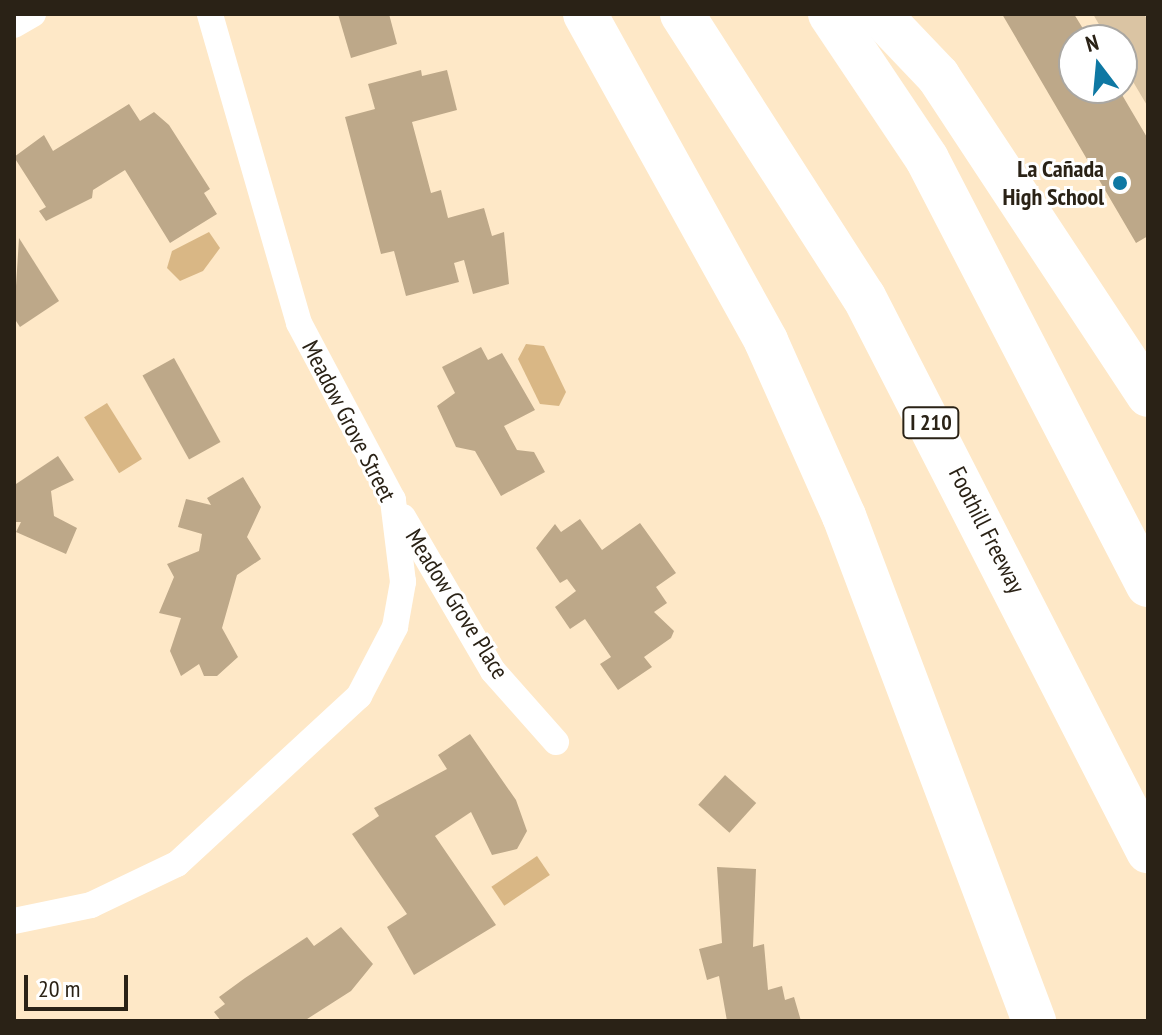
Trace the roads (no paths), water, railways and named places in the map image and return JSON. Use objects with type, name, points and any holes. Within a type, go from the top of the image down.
[{"type":"highway","points":[[585,14],[766,341],[844,516],[1034,1021]]},
{"type":"highway","name":"Foothill Freeway","points":[[682,14],[864,297],[1148,851]]},
{"type":"highway","points":[[830,14],[927,159],[1148,585]]},
{"type":"highway","points":[[879,14],[938,76],[1148,395]]},
{"type":"street","points":[[14,25],[33,14]]},
{"type":"street","name":"Meadow Grove Street","points":[[14,921],[91,905],[177,864],[359,696],[383,660],[403,582],[393,500],[299,323],[210,14]]},
{"type":"street","name":"Meadow Grove Place","points":[[393,500],[493,671],[556,742]]},
{"type":"place","name":"La Cañada High School","points":[[1120,183]]}]
